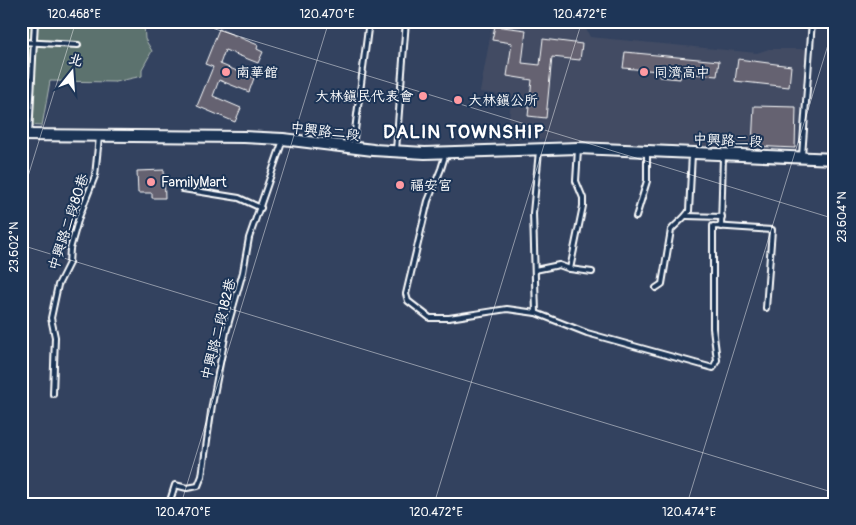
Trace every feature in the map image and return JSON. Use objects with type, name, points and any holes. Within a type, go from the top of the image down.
[{"type":"main road","name":"中興路二段","points":[[25,135],[244,137],[283,139],[395,152],[446,153],[578,148],[802,156],[835,159]]},
{"type":"lane","points":[[25,135],[35,21]]},
{"type":"lane","points":[[353,148],[369,21]]},
{"type":"lane","points":[[395,152],[406,21]]},
{"type":"lane","points":[[802,156],[812,21]]},
{"type":"lane","points":[[21,42],[78,45]]},
{"type":"lane","name":"中興路二段80巷","points":[[53,394],[55,338],[51,318],[58,285],[69,263],[70,249],[79,217],[95,176],[99,135]]},
{"type":"lane","name":"中興路二段182巷","points":[[169,504],[175,485],[187,488],[198,486],[202,476],[212,404],[226,332],[243,272],[250,238],[283,139]]},
{"type":"lane","points":[[536,313],[533,213],[539,148]]},
{"type":"lane","points":[[570,269],[583,206],[583,198],[576,181],[578,148]]},
{"type":"lane","points":[[636,216],[647,180],[647,151]]},
{"type":"lane","points":[[446,153],[442,169],[428,201],[406,294],[408,301],[430,318],[450,318],[507,309],[536,313],[588,333],[713,368],[717,360],[714,328],[713,226],[772,230],[766,308]]},
{"type":"lane","points":[[656,288],[662,284],[672,230],[689,211],[692,153]]},
{"type":"lane","points":[[721,227],[723,154]]},
{"type":"lane","points":[[183,189],[239,198],[261,208]]},
{"type":"lane","points":[[686,216],[722,217]]},
{"type":"lane","points":[[535,270],[559,265],[570,269],[592,272]]},
{"type":"shaded area","name":"同濟高中","points":[[493,21],[582,21],[590,37],[757,53],[769,49],[806,49],[797,150],[506,138],[512,96],[480,92]]},
{"type":"green space","points":[[21,21],[160,21],[159,25],[144,23],[145,39],[152,51],[142,69],[142,76],[115,82],[50,81],[42,126],[21,125]]},
{"type":"building","points":[[495,26],[526,30],[522,63],[540,65],[543,39],[582,44],[580,60],[552,57],[546,118],[528,116],[532,80],[507,76],[512,43],[492,40]]},
{"type":"building","name":"南華館","points":[[219,29],[258,45],[257,49],[263,52],[258,63],[225,50],[220,64],[254,78],[249,92],[219,80],[213,96],[241,108],[235,122],[197,106],[213,67],[205,64]]},
{"type":"building","points":[[625,52],[719,61],[717,76],[681,73],[680,79],[659,77],[659,71],[623,68]]},
{"type":"building","points":[[738,59],[791,66],[789,87],[735,81]]},
{"type":"building","points":[[754,106],[796,107],[795,148],[752,146]]},
{"type":"building","name":"FamilyMart","points":[[164,170],[165,198],[152,198],[152,193],[138,193],[137,171]]},
{"type":"waterway","points":[[21,502],[26,504]]},
{"type":"place","name":"南華館","points":[[226,72]]},
{"type":"place","name":"同濟高中","points":[[644,72]]},
{"type":"place","name":"大林鎮民代表會","points":[[423,96]]},
{"type":"place","name":"大林鎮公所","points":[[458,100]]},
{"type":"place","name":"FamilyMart","points":[[151,182]]},
{"type":"place","name":"福安宮","points":[[400,185]]},
{"type":"district","name":"DALIN TOWNSHIP","points":[[464,131]]}]
